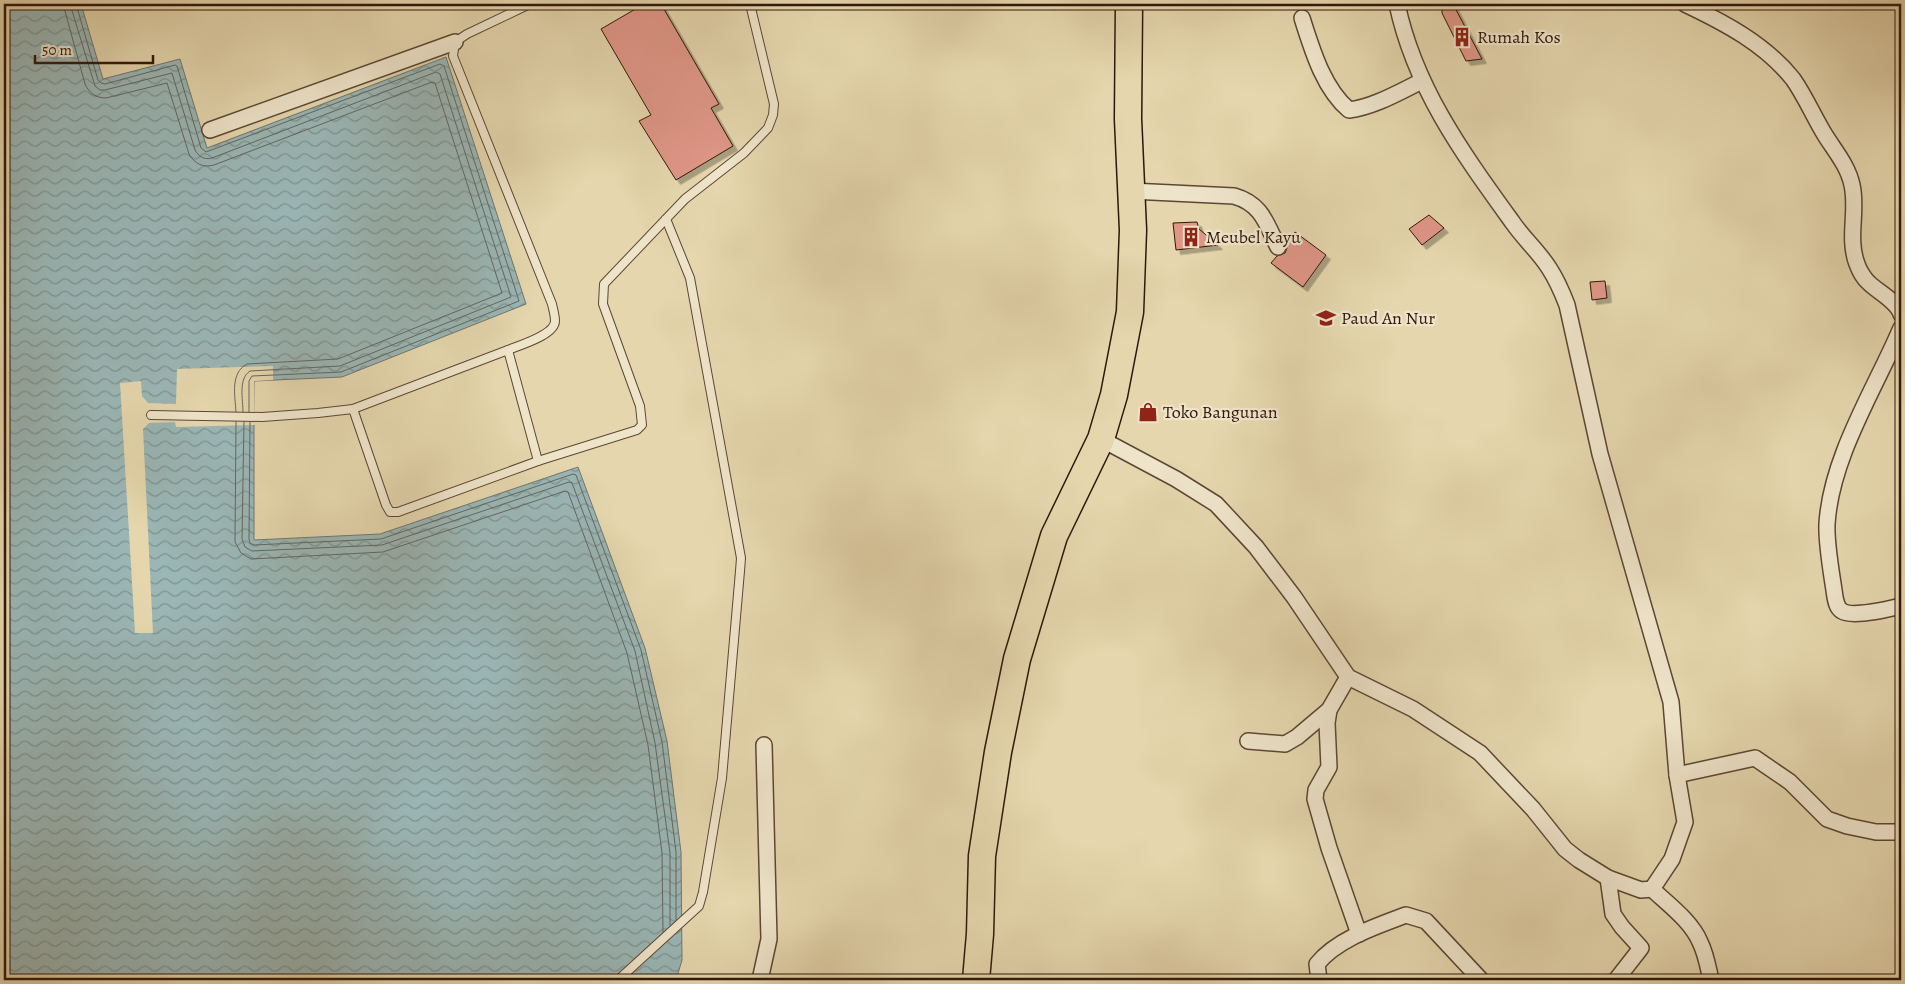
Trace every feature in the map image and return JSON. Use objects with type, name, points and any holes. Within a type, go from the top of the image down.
[{"type":"highway","points":[[976,980],[982,856],[998,752],[1017,660],[1054,536],[1101,439],[1114,395],[1130,312],[1133,230],[1128,118],[1129,4]]},
{"type":"street","points":[[1397,4],[1422,81],[1458,144],[1481,179],[1520,234],[1548,266],[1560,287],[1567,305],[1600,454],[1671,702],[1677,775],[1685,822],[1672,859],[1652,889]]},
{"type":"street","points":[[1685,4],[1721,21],[1768,52],[1794,80],[1827,138],[1838,152],[1852,182],[1854,196],[1852,245],[1857,263],[1867,282],[1887,298],[1901,314]]},
{"type":"street","points":[[1302,18],[1324,77],[1341,104],[1349,110],[1384,99],[1422,81]]},
{"type":"street","points":[[210,130],[455,42]]},
{"type":"street","points":[[1131,191],[1234,196],[1248,200],[1259,210],[1278,247]]},
{"type":"street","points":[[1901,328],[1859,416],[1842,461],[1829,502],[1826,527],[1835,597],[1837,606],[1842,612],[1852,614],[1901,606]]},
{"type":"street","points":[[1101,439],[1176,479],[1216,504],[1256,547],[1294,596],[1348,677],[1412,709],[1480,753],[1533,810],[1565,849],[1586,865],[1608,878],[1641,890],[1652,889]]},
{"type":"street","points":[[1248,741],[1285,744],[1297,737],[1329,710],[1348,677]]},
{"type":"street","points":[[1329,710],[1327,723],[1329,767],[1316,790],[1315,799],[1328,848],[1359,934]]},
{"type":"street","points":[[760,980],[768,939],[764,745]]},
{"type":"street","points":[[1677,775],[1755,758],[1790,782],[1827,819],[1847,826],[1876,832],[1901,832]]},
{"type":"street","points":[[1608,878],[1613,914],[1641,948],[1616,980]]},
{"type":"street","points":[[1652,889],[1695,934],[1705,957],[1711,980]]},
{"type":"street","points":[[1319,980],[1317,964],[1324,955],[1359,934],[1406,914],[1426,921],[1481,980]]},
{"type":"lane","points":[[151,415],[262,417],[318,414],[353,409],[549,333],[555,321],[552,304],[454,56],[455,42],[467,34],[530,4]]},
{"type":"lane","points":[[353,409],[386,506],[390,512],[398,512],[538,461],[637,430],[642,425],[640,406],[603,304],[604,284],[684,199],[744,153],[768,128],[773,115],[774,104],[750,4]]},
{"type":"lane","points":[[618,980],[699,906],[722,778],[741,558],[690,278],[666,220]]},
{"type":"lane","points":[[508,350],[538,461]]},
{"type":"water","points":[[4,4],[81,4],[103,79],[180,59],[207,148],[446,57],[526,304],[342,377],[254,381],[254,540],[380,534],[578,467],[645,648],[667,741],[681,852],[682,960],[676,980],[4,980]]},
{"type":"pier","points":[[273,366],[273,380],[254,381],[255,425],[176,427],[175,422],[149,423],[143,429],[153,633],[135,633],[120,383],[141,381],[142,396],[148,403],[176,404],[177,369]]},
{"type":"pier","points":[[684,914],[684,926],[625,980],[611,980]]},
{"type":"building","points":[[644,4],[661,4],[719,104],[711,108],[733,146],[676,180],[639,121],[651,115],[601,29]]},
{"type":"building","name":"Rumah Kos","points":[[1442,4],[1453,4],[1482,59],[1466,61],[1442,13]]},
{"type":"building","points":[[1429,215],[1444,228],[1422,245],[1409,229]]},
{"type":"building","name":"Meubel Kayu","points":[[1197,222],[1199,229],[1218,245],[1176,250],[1173,223]]},
{"type":"building","points":[[1295,232],[1326,255],[1303,287],[1271,263],[1277,256],[1285,253],[1286,243]]},
{"type":"building","points":[[1605,281],[1607,298],[1592,300],[1590,282]]},
{"type":"place","name":"Rumah Kos","points":[[1462,37]]},
{"type":"place","name":"Meubel Kayu","points":[[1191,237]]},
{"type":"place","name":"Paud An Nur","points":[[1326,318]]},
{"type":"place","name":"Toko Bangunan","points":[[1148,412]]}]
